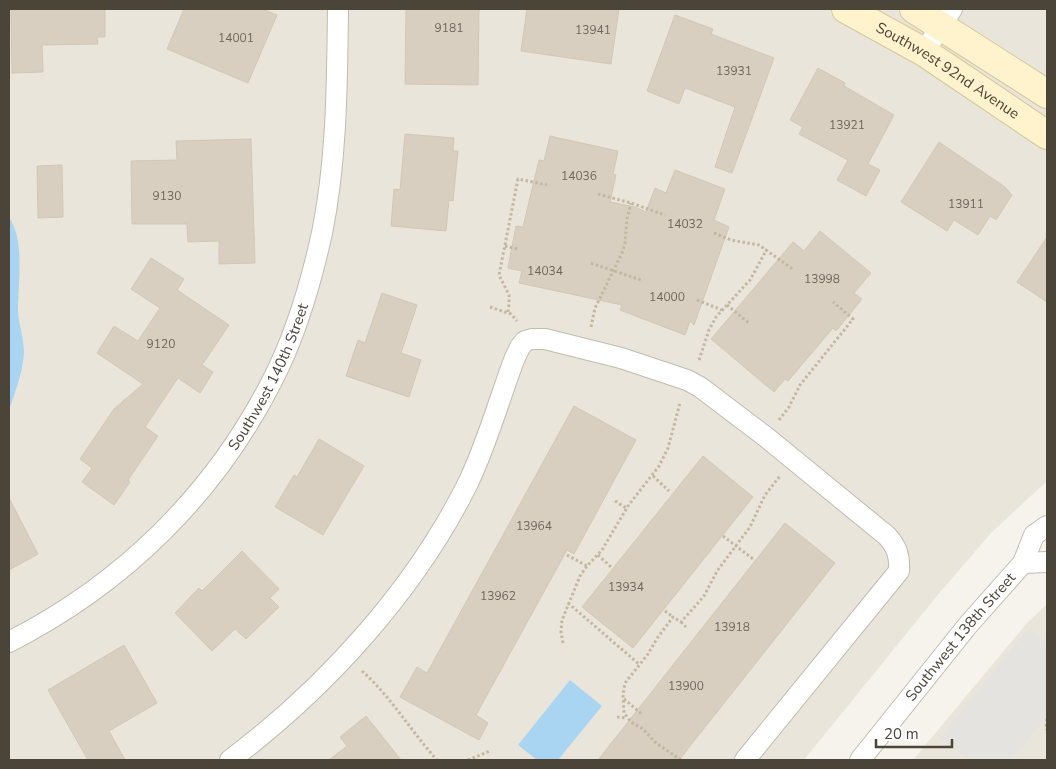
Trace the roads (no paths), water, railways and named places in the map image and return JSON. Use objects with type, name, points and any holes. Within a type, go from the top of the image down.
[{"type":"street","name":"Southwest 140th Street","points":[[9,642],[69,608],[108,580],[158,537],[177,517],[228,453],[273,380],[305,297],[322,231],[335,130],[338,9]]},
{"type":"street","name":"Southwest 92nd Avenue","points":[[846,9],[924,52],[1047,135]]},
{"type":"street","points":[[914,9],[947,17],[1047,94]]},
{"type":"street","points":[[924,52],[947,17]]},
{"type":"street","points":[[230,760],[264,735],[325,679],[368,632],[414,571],[435,541],[461,496],[479,457],[514,360],[525,341],[532,339],[559,342],[621,358],[668,372],[692,382],[766,437],[887,536],[894,544],[900,560],[899,571],[745,760]]},
{"type":"street","name":"Southwest 138th Street","points":[[860,760],[963,631],[1023,563],[1034,535],[1047,526]]},
{"type":"street","name":"Southwest 138th Street","points":[[1023,563],[1047,562]]},
{"type":"water","points":[[9,218],[14,227],[19,249],[18,311],[24,353],[19,380],[9,407]]},
{"type":"water","points":[[570,680],[602,706],[558,760],[537,760],[518,745]]}]
